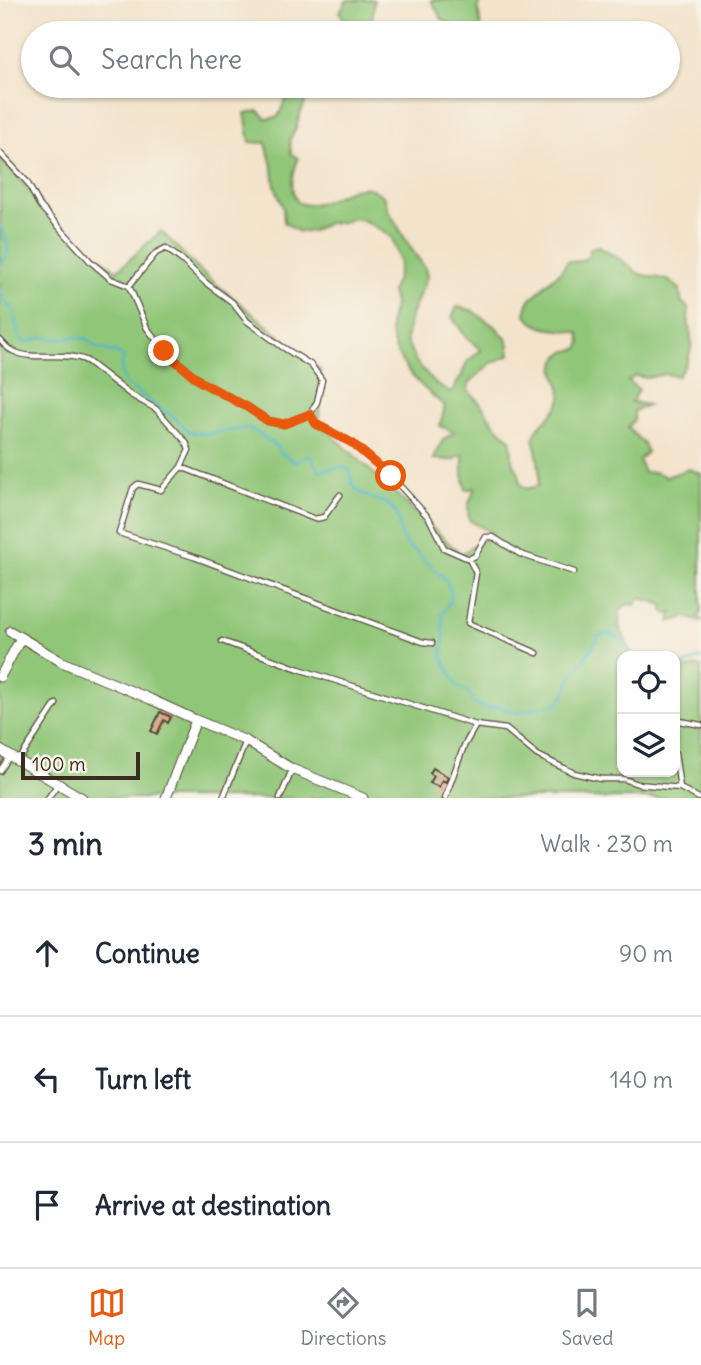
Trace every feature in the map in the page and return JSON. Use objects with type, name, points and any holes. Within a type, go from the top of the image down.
[{"type":"street","points":[[10,631],[62,662],[246,741],[292,769],[342,794],[363,798]]},
{"type":"street","points":[[0,677],[21,638]]},
{"type":"street","points":[[166,798],[196,720]]},
{"type":"street","points":[[0,750],[82,798]]},
{"type":"lane","points":[[0,153],[27,182],[40,206],[91,262],[111,279],[129,286],[148,328],[164,351],[201,382],[268,421],[284,424],[310,414],[317,402],[322,380],[312,365],[247,321],[232,302],[205,283],[166,248],[156,253],[129,286]]},
{"type":"lane","points":[[0,340],[9,350],[22,355],[65,356],[87,361],[131,395],[156,410],[186,442],[189,450],[181,467],[161,490],[138,484],[133,488],[118,533],[194,557],[423,642],[432,643]]},
{"type":"lane","points":[[310,414],[316,424],[352,443],[391,476],[429,518],[444,548],[469,559],[476,573],[468,624],[537,653]]},
{"type":"lane","points":[[181,467],[315,519],[324,517],[340,495]]},
{"type":"lane","points":[[469,559],[475,556],[486,537],[494,537],[520,554],[574,572]]},
{"type":"lane","points":[[222,641],[299,669],[476,725],[506,729],[537,755],[574,773],[601,779],[624,779],[638,784],[680,788],[699,798]]},
{"type":"lane","points":[[0,771],[13,757],[22,757],[56,704]]},
{"type":"lane","points":[[680,721],[701,725]]},
{"type":"lane","points":[[445,798],[464,747],[476,725]]},
{"type":"lane","points":[[223,798],[246,741]]},
{"type":"lane","points":[[280,798],[292,769]]},
{"type":"lane","points":[[678,777],[680,788]]},
{"type":"lane","points":[[48,798],[58,784]]},
{"type":"green space","points":[[347,0],[374,0],[372,21],[344,21],[340,12]]},
{"type":"green space","points":[[431,0],[480,0],[480,21],[445,21]]},
{"type":"green space","points":[[286,98],[307,98],[290,139],[291,154],[298,158],[292,186],[298,203],[318,203],[361,188],[373,189],[384,197],[388,210],[425,268],[427,277],[411,315],[406,340],[416,362],[436,384],[449,392],[452,391],[467,362],[481,350],[466,337],[452,317],[457,307],[471,310],[497,328],[508,341],[510,355],[491,363],[469,383],[468,391],[510,439],[512,461],[519,473],[520,484],[526,489],[538,486],[539,481],[534,441],[536,433],[561,398],[555,370],[557,358],[568,351],[578,349],[581,343],[579,333],[535,324],[525,313],[529,301],[568,261],[576,262],[587,258],[590,249],[597,246],[639,274],[668,280],[680,289],[681,301],[689,309],[691,348],[688,358],[678,376],[636,376],[628,381],[639,390],[631,402],[648,405],[634,411],[634,420],[628,428],[644,444],[647,452],[639,460],[644,473],[655,472],[666,477],[689,469],[701,474],[701,613],[697,617],[701,622],[686,617],[670,622],[672,613],[663,611],[664,605],[640,598],[635,605],[627,604],[620,611],[619,626],[631,651],[617,651],[617,777],[680,777],[680,668],[701,666],[701,798],[0,798],[0,157],[54,220],[117,271],[161,231],[198,269],[321,370],[319,423],[461,554],[493,534],[469,520],[468,506],[475,488],[466,490],[463,454],[453,460],[433,459],[443,440],[454,432],[440,426],[445,406],[408,371],[392,338],[390,320],[394,302],[391,293],[400,262],[392,238],[363,220],[353,218],[341,223],[328,223],[312,231],[299,232],[284,222],[283,207],[275,186],[266,143],[250,142],[245,113],[259,111],[266,119],[278,117]]},
{"type":"building","points":[[160,712],[171,717],[168,723],[164,720],[157,734],[151,731]]},
{"type":"building","points":[[433,768],[448,777],[446,782],[442,780],[439,787],[430,783],[434,776],[430,773]]},
{"type":"waterway","points":[[0,227],[8,247],[0,265]]},
{"type":"waterway","points":[[0,290],[4,301],[13,310],[19,338],[26,343],[43,337],[76,337],[87,339],[96,347],[119,354],[124,358],[121,368],[126,384],[176,419],[189,432],[206,434],[248,428],[263,436],[295,462],[306,456],[311,457],[319,471],[342,467],[349,469],[352,483],[357,490],[394,509],[406,544],[446,580],[451,600],[442,614],[442,653],[458,687],[468,692],[474,703],[489,709],[498,705],[507,711],[516,712],[558,704],[598,636],[614,635],[628,651]]},
{"type":"waterway","points":[[680,666],[701,658]]},
{"type":"route","points":[[164,351],[201,382],[268,421],[284,424],[310,414],[316,424],[352,443],[391,476]]}]
